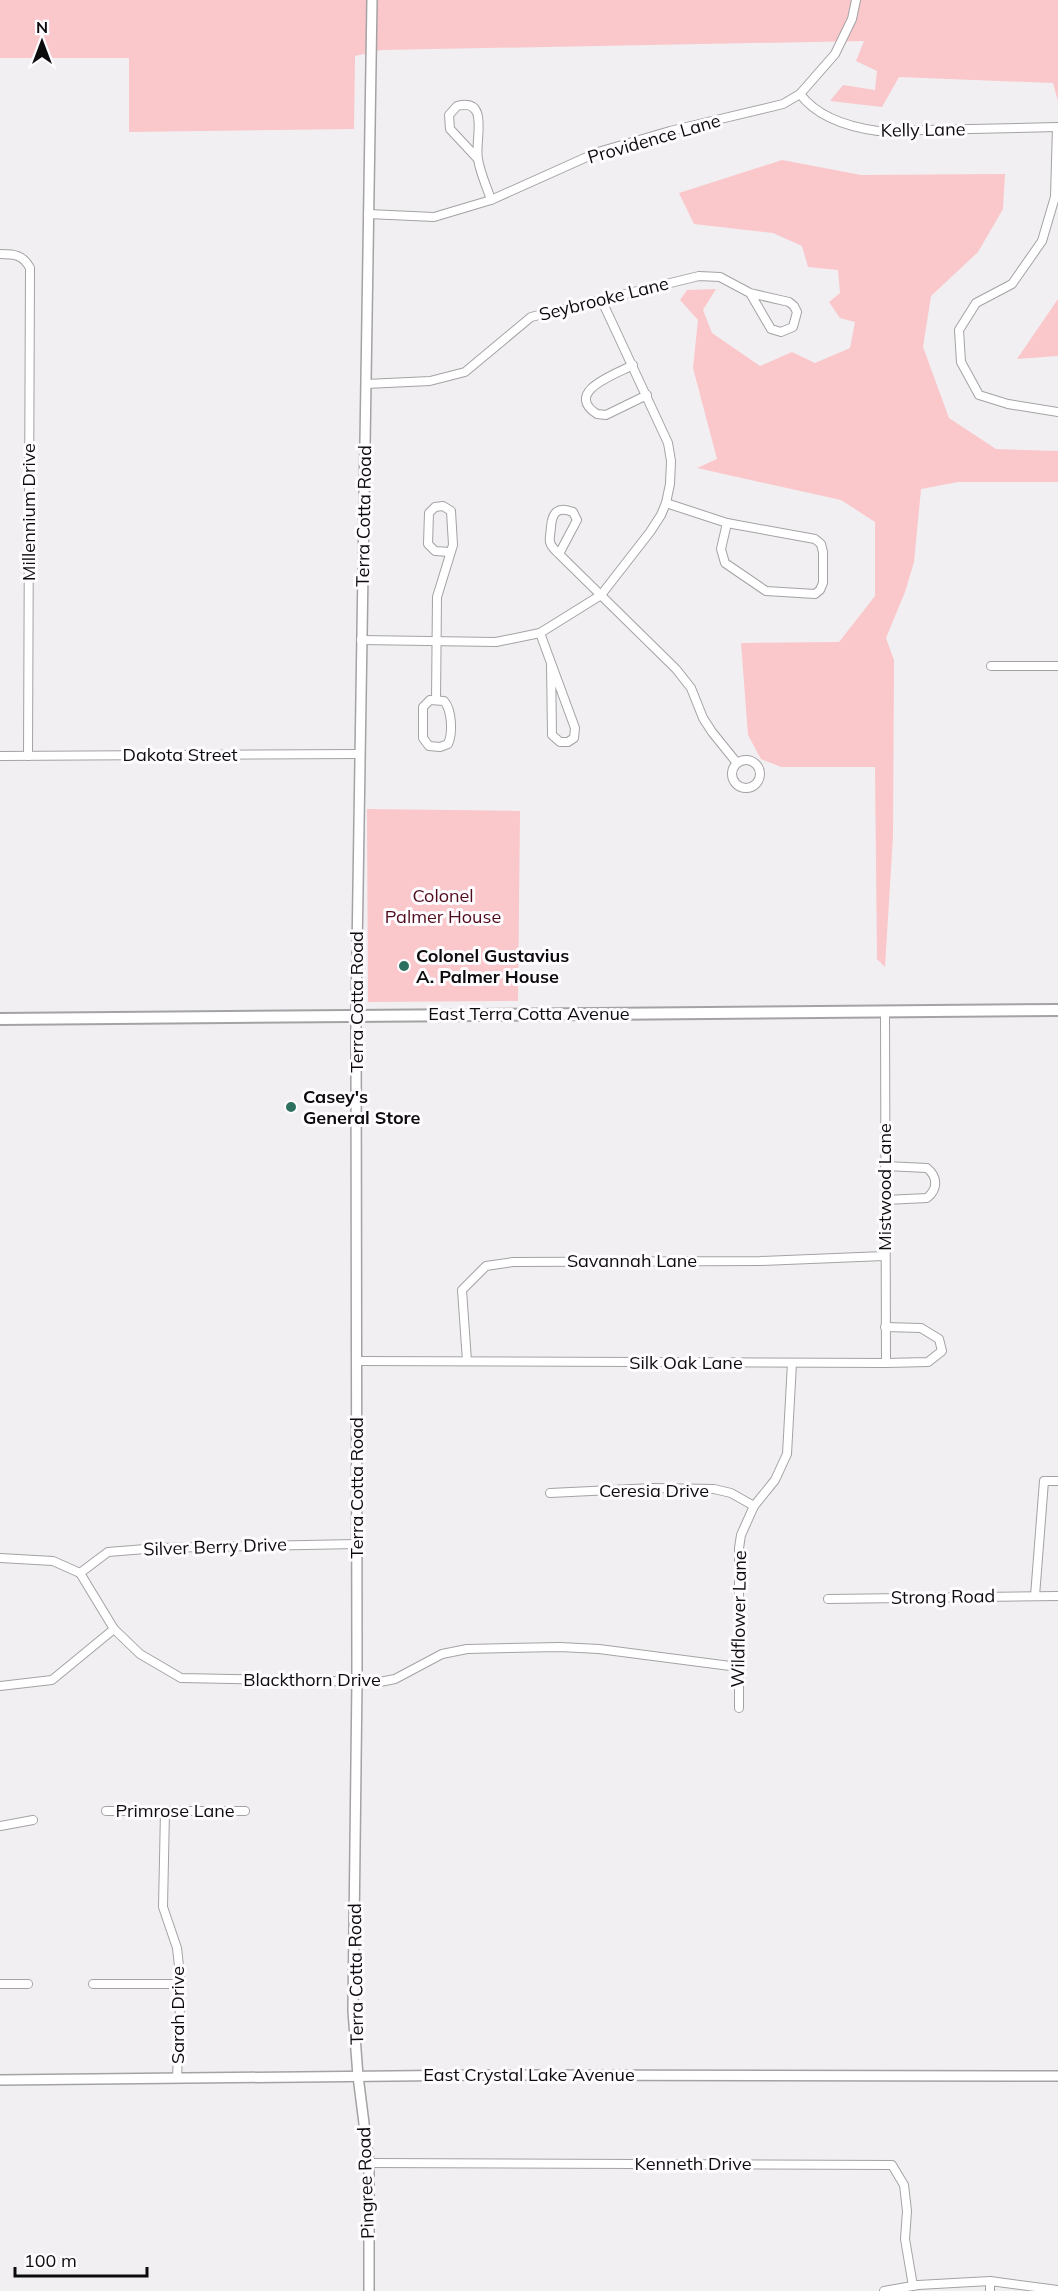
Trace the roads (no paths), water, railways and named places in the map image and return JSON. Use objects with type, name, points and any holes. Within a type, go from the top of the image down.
[{"type":"main road","name":"East Terra Cotta Avenue","points":[[0,1019],[1058,1010]]},
{"type":"street","name":"Terra Cotta Road","points":[[358,2076],[353,2011],[357,1682],[356,1015],[372,0]]},
{"type":"street","name":"Providence Lane","points":[[368,214],[434,217],[491,200],[598,152],[670,131],[783,104],[800,94],[835,54],[852,19],[856,0]]},
{"type":"street","name":"Kelly Lane","points":[[800,94],[809,106],[822,115],[862,129],[878,131],[1057,127],[1055,196],[1042,241],[1012,284],[976,303],[959,330],[961,362],[979,395],[1008,404],[1058,412]]},
{"type":"street","points":[[477,158],[450,129],[449,115],[457,106],[464,104],[472,107],[478,115],[477,158],[491,200]]},
{"type":"street","name":"Millennium Drive","points":[[0,254],[15,254],[25,258],[30,268],[28,756]]},
{"type":"street","name":"Seybrooke Lane","points":[[366,384],[430,381],[465,372],[531,317],[699,276],[727,280],[750,293],[792,303],[797,316],[793,327],[781,332],[771,329],[750,293]]},
{"type":"street","points":[[361,640],[496,642],[540,633],[601,595],[650,532],[666,503],[670,484],[670,453],[664,433],[601,299]]},
{"type":"street","points":[[633,365],[591,387],[586,396],[588,407],[597,414],[606,415],[647,396]]},
{"type":"street","points":[[666,503],[727,523],[815,539],[821,544],[823,552],[823,583],[820,590],[811,595],[766,591],[725,563],[721,549],[727,523]]},
{"type":"street","points":[[436,700],[436,597],[454,540],[453,513],[447,507],[435,507],[429,513],[428,544],[435,551],[450,552]]},
{"type":"street","points":[[559,554],[578,520],[573,512],[563,509],[555,512],[551,520],[551,543],[559,554],[676,669],[691,688],[703,718],[737,763]]},
{"type":"street","points":[[540,633],[575,728],[574,738],[568,742],[557,741],[551,731],[551,663]]},
{"type":"street","points":[[991,666],[1058,666]]},
{"type":"street","points":[[430,700],[436,700],[444,701],[449,710],[450,739],[448,744],[440,747],[427,745],[423,738],[423,707],[430,700]]},
{"type":"street","name":"Dakota Street","points":[[0,756],[359,754]]},
{"type":"street","name":"Mistwood Lane","points":[[885,1011],[886,1363]]},
{"type":"street","points":[[885,1167],[927,1168],[936,1183],[935,1190],[927,1198],[885,1200]]},
{"type":"street","name":"Savannah Lane","points":[[467,1361],[462,1290],[486,1266],[513,1262],[760,1261],[884,1256]]},
{"type":"street","name":"Silk Oak Lane","points":[[357,1361],[886,1363],[928,1362],[942,1351],[939,1339],[921,1328],[885,1327]]},
{"type":"street","name":"Wildflower Lane","points":[[739,1708],[737,1558],[741,1536],[754,1506],[775,1480],[787,1454],[792,1363]]},
{"type":"street","points":[[1035,1596],[1044,1481],[1058,1481]]},
{"type":"street","name":"Ceresia Drive","points":[[550,1493],[653,1488],[714,1489],[731,1493],[754,1506]]},
{"type":"street","name":"Silver Berry Drive","points":[[80,1573],[108,1552],[158,1548],[357,1544]]},
{"type":"street","points":[[0,1558],[53,1561],[80,1573]]},
{"type":"street","name":"Blackthorn Drive","points":[[80,1573],[114,1629],[140,1654],[181,1678],[381,1682],[395,1679],[442,1654],[467,1649],[560,1647],[600,1649],[738,1667]]},
{"type":"street","name":"Strong Road","points":[[828,1599],[1058,1596]]},
{"type":"street","points":[[0,1686],[51,1680],[114,1629]]},
{"type":"street","name":"Primrose Lane","points":[[106,1811],[244,1811]]},
{"type":"street","name":"Sarah Drive","points":[[165,1811],[163,1907],[177,1948],[181,1984],[177,2078]]},
{"type":"street","points":[[0,1826],[33,1820]]},
{"type":"street","points":[[0,1984],[28,1984]]},
{"type":"street","points":[[93,1984],[181,1984]]},
{"type":"street","name":"East Crystal Lake Avenue","points":[[0,2080],[358,2076],[1058,2076]]},
{"type":"street","name":"Pingree Road","points":[[358,2076],[369,2163],[369,2291]]},
{"type":"street","name":"Kenneth Drive","points":[[369,2163],[892,2165],[903,2185],[907,2211],[905,2239],[913,2286]]},
{"type":"street","points":[[990,2281],[990,2291]]},
{"type":"street","points":[[884,2291],[913,2286],[990,2281],[1058,2290]]},
{"type":"place","name":"Colonel Gustavius A. Palmer House","points":[[404,966]]},
{"type":"place","name":"Casey's General Store","points":[[291,1107]]},
{"type":"park label","name":"Colonel Palmer House","points":[[443,906]]}]
